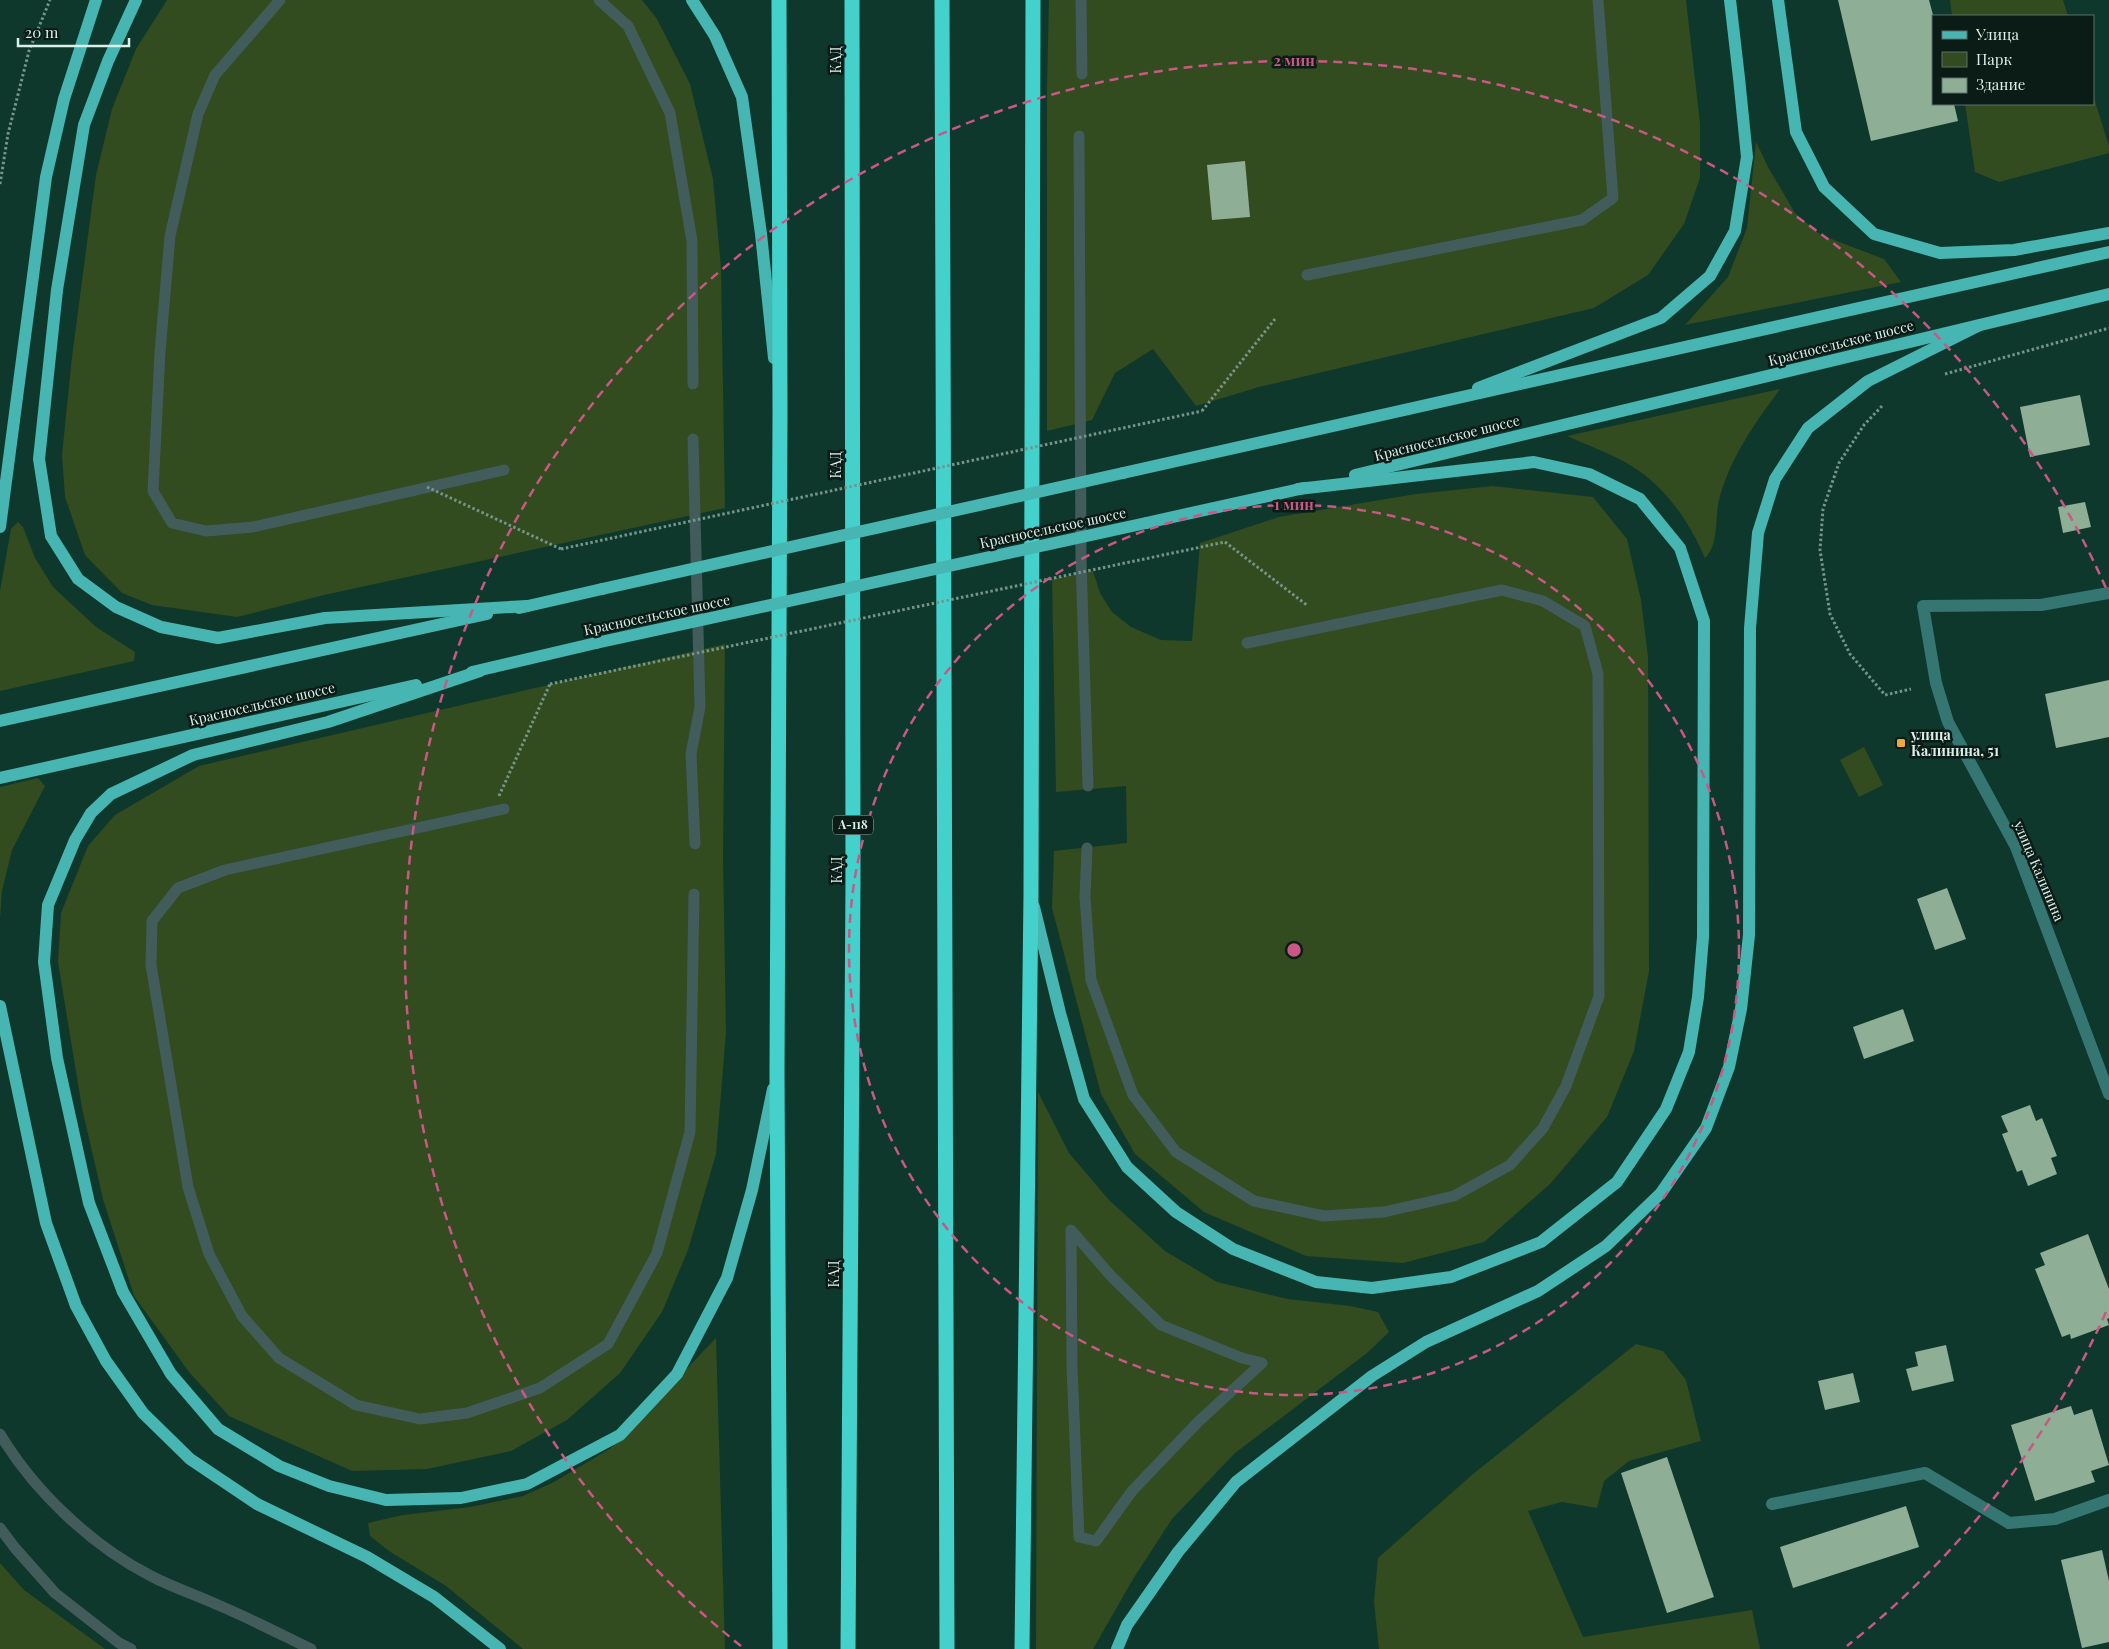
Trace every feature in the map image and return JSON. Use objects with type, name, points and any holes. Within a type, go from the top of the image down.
[{"type":"highway","points":[[779,0],[780,414],[777,1072],[780,1649]]},
{"type":"highway","name":"КАД","points":[[848,1649],[853,891],[852,0]]},
{"type":"highway","points":[[942,0],[947,1649]]},
{"type":"highway","points":[[1022,1649],[1031,894],[1033,0]]},
{"type":"main road","points":[[0,527],[46,177],[64,99],[96,0]]},
{"type":"main road","points":[[136,0],[108,60],[84,125],[57,290],[39,460],[52,536],[78,579],[116,607],[161,627],[218,638],[325,618],[527,606]]},
{"type":"main road","points":[[692,0],[715,36],[742,97],[762,234],[780,414]]},
{"type":"main road","points":[[1034,66],[1038,0]]},
{"type":"main road","points":[[1433,404],[1661,318],[1710,276],[1735,231],[1746,157],[1740,78],[1730,0]]},
{"type":"main road","points":[[1778,0],[1796,132],[1824,186],[1874,234],[1940,253],[2014,250],[2109,233]]},
{"type":"main road","name":"Красносельское шоссе","points":[[0,721],[1212,454],[2109,252]]},
{"type":"main road","name":"Красносельское шоссе","points":[[0,778],[480,671],[596,643],[1298,489],[2109,294]]},
{"type":"main road","points":[[1117,1649],[1127,1625],[1178,1552],[1236,1482],[1372,1376],[1426,1342],[1538,1291],[1606,1246],[1660,1193],[1706,1128],[1730,1067],[1741,1009],[1746,963],[1749,925],[1750,628],[1758,534],[1775,479],[1808,428],[1868,381],[1980,326]]},
{"type":"main road","points":[[1031,894],[1060,1013],[1084,1099],[1127,1167],[1176,1212],[1233,1249],[1316,1282],[1372,1288],[1451,1277],[1540,1242],[1617,1182],[1666,1109],[1689,1052],[1698,997],[1703,937],[1706,690],[1704,621],[1680,548],[1640,499],[1589,474],[1534,462],[1298,489]]},
{"type":"main road","points":[[480,671],[328,722],[194,755],[111,794],[90,812],[75,840],[48,905],[44,962],[57,1058],[89,1203],[123,1292],[171,1374],[218,1429],[280,1466],[330,1486],[386,1500],[461,1498],[527,1484],[620,1435],[677,1374],[727,1278],[752,1190],[777,1072]]},
{"type":"main road","points":[[0,1006],[46,1223],[76,1306],[106,1361],[143,1413],[190,1459],[257,1504],[367,1556],[434,1597],[500,1649]]},
{"type":"street","name":"улица Калинина","points":[[2109,592],[2041,605],[1923,606],[1936,683],[1948,722],[2016,847],[2109,1094]]},
{"type":"street","points":[[1772,1504],[1925,1473],[2009,1524],[2055,1519],[2109,1500]]},
{"type":"path","points":[[0,184],[8,134],[29,51],[50,0]]},
{"type":"path","points":[[428,487],[561,549],[1202,411],[1275,319]]},
{"type":"path","points":[[1936,376],[2109,328]]},
{"type":"path","points":[[1882,405],[1864,425],[1839,464],[1823,509],[1820,550],[1830,614],[1850,654],[1885,695],[1936,683]]},
{"type":"path","points":[[499,796],[550,684],[1225,542],[1308,606]]},
{"type":"green space","points":[[167,0],[642,0],[657,19],[690,84],[713,179],[721,268],[725,508],[324,595],[237,617],[152,605],[122,593],[85,555],[65,497],[62,455],[72,357],[96,175],[112,109],[136,49]]},
{"type":"green space","points":[[1049,0],[1686,0],[1700,123],[1700,178],[1684,224],[1648,275],[1594,308],[1259,387],[1196,406],[1153,349],[1115,373],[1092,420],[1047,431],[1047,85]]},
{"type":"green space","points":[[1950,0],[2063,0],[2068,15],[1952,15]]},
{"type":"green space","points":[[2094,98],[2109,146],[2109,153],[1999,182],[1975,172],[1965,105],[2094,105]]},
{"type":"green space","points":[[1756,142],[1768,167],[1795,213],[1821,235],[1884,259],[1901,282],[1685,325],[1728,277],[1747,228]]},
{"type":"green space","points":[[1780,389],[1753,427],[1731,466],[1718,504],[1713,545],[1705,558],[1699,544],[1675,506],[1654,483],[1630,465],[1567,436]]},
{"type":"green space","points":[[1493,486],[1593,497],[1627,539],[1641,600],[1648,657],[1649,971],[1634,1051],[1607,1117],[1550,1184],[1484,1242],[1403,1263],[1306,1256],[1204,1212],[1135,1154],[1101,1094],[1052,908],[1054,851],[1127,843],[1126,786],[1056,792],[1052,579],[1093,571],[1100,593],[1112,612],[1131,627],[1161,640],[1192,641],[1200,543],[1279,517],[1416,494]]},
{"type":"green space","points":[[18,522],[23,527],[35,558],[53,587],[96,627],[135,652],[134,661],[0,691],[0,591],[11,529]]},
{"type":"green space","points":[[725,644],[723,856],[726,1032],[716,1154],[688,1250],[662,1312],[620,1373],[567,1420],[511,1451],[427,1469],[352,1471],[229,1416],[189,1372],[134,1296],[103,1199],[82,1108],[58,962],[61,913],[88,846],[115,815],[199,766]]},
{"type":"green space","points":[[1864,747],[1883,785],[1859,797],[1840,760]]},
{"type":"green space","points":[[38,778],[45,786],[12,850],[2,891],[0,918],[0,787]]},
{"type":"green space","points":[[1038,1092],[1069,1153],[1109,1200],[1165,1251],[1217,1282],[1288,1299],[1350,1306],[1378,1312],[1389,1332],[1367,1353],[1235,1453],[1172,1519],[1133,1579],[1093,1649],[1036,1649]]},
{"type":"green space","points":[[716,1338],[725,1649],[523,1649],[446,1586],[389,1551],[370,1536],[368,1523],[403,1515],[470,1507],[523,1496],[554,1482],[611,1448]]},
{"type":"green space","points":[[1636,1344],[1663,1351],[1686,1380],[1701,1441],[1629,1461],[1604,1481],[1597,1508],[1562,1502],[1528,1511],[1583,1637],[1752,1610],[1760,1649],[1379,1649],[1374,1602],[1378,1558],[1473,1474]]},
{"type":"green space","points":[[0,1563],[24,1590],[105,1649],[0,1649]]},
{"type":"building","points":[[1838,0],[1929,0],[1933,15],[1932,105],[1954,105],[1958,121],[1871,141]]},
{"type":"building","points":[[1245,161],[1250,217],[1212,220],[1207,165]]},
{"type":"building","points":[[2080,395],[2090,445],[2030,457],[2020,407]]},
{"type":"building","points":[[2085,502],[2091,527],[2063,533],[2058,507]]},
{"type":"building","points":[[2109,680],[2109,737],[2056,748],[2045,694]]},
{"type":"building","points":[[1947,888],[1966,939],[1935,950],[1917,899]]},
{"type":"building","points":[[1903,1009],[1914,1041],[1864,1059],[1853,1027]]},
{"type":"building","points":[[2030,1105],[2036,1121],[2042,1118],[2057,1156],[2051,1158],[2057,1174],[2028,1186],[2022,1170],[2017,1172],[2002,1134],[2008,1132],[2001,1116]]},
{"type":"building","points":[[2088,1234],[2109,1289],[2109,1318],[2107,1319],[2109,1325],[2071,1339],[2070,1334],[2062,1337],[2035,1269],[2045,1265],[2040,1253]]},
{"type":"building","points":[[1946,1345],[1954,1381],[1912,1391],[1906,1369],[1918,1366],[1915,1352]]},
{"type":"building","points":[[1853,1373],[1860,1402],[1825,1410],[1818,1381]]},
{"type":"building","points":[[2071,1406],[2074,1415],[2092,1409],[2109,1465],[2091,1471],[2095,1482],[2035,1501],[2011,1425]]},
{"type":"building","points":[[1667,1457],[1714,1597],[1667,1613],[1621,1473]]},
{"type":"building","points":[[1906,1506],[1919,1547],[1793,1588],[1780,1547]]},
{"type":"building","points":[[2102,1550],[2109,1581],[2109,1642],[2082,1648],[2061,1560]]},
{"type":"waterway","points":[[280,0],[215,75],[198,114],[170,236],[160,352],[153,491],[172,523],[206,531],[253,527],[504,470]]},
{"type":"waterway","points":[[599,0],[628,26],[670,113],[692,241],[693,384]]},
{"type":"waterway","points":[[1081,0],[1082,74]]},
{"type":"waterway","points":[[1307,275],[1582,220],[1613,198],[1598,0]]},
{"type":"waterway","points":[[1079,136],[1081,560],[1088,786]]},
{"type":"waterway","points":[[693,439],[700,707],[691,754],[695,844]]},
{"type":"waterway","points":[[1087,848],[1085,897],[1091,980],[1133,1095],[1176,1152],[1254,1201],[1324,1216],[1384,1212],[1454,1196],[1510,1165],[1543,1128],[1566,1086],[1599,996],[1598,674],[1585,626],[1543,601],[1502,590],[1247,643]]},
{"type":"waterway","points":[[504,809],[225,870],[178,888],[152,921],[151,965],[188,1187],[209,1254],[242,1316],[279,1358],[356,1405],[420,1419],[467,1413],[540,1388],[608,1344],[657,1253],[690,1132],[694,894]]},
{"type":"waterway","points":[[1071,1230],[1111,1276],[1161,1325],[1242,1358],[1262,1363],[1198,1422],[1132,1491],[1096,1541],[1079,1537],[1072,1367],[1071,1230]]},
{"type":"waterway","points":[[0,1434],[14,1455],[47,1496],[86,1533],[107,1549],[129,1564],[159,1580],[241,1615],[311,1649]]},
{"type":"waterway","points":[[0,1528],[55,1593],[119,1643],[131,1649]]},
{"type":"place","name":"улица Калинина, 51","points":[[1901,743]]}]
